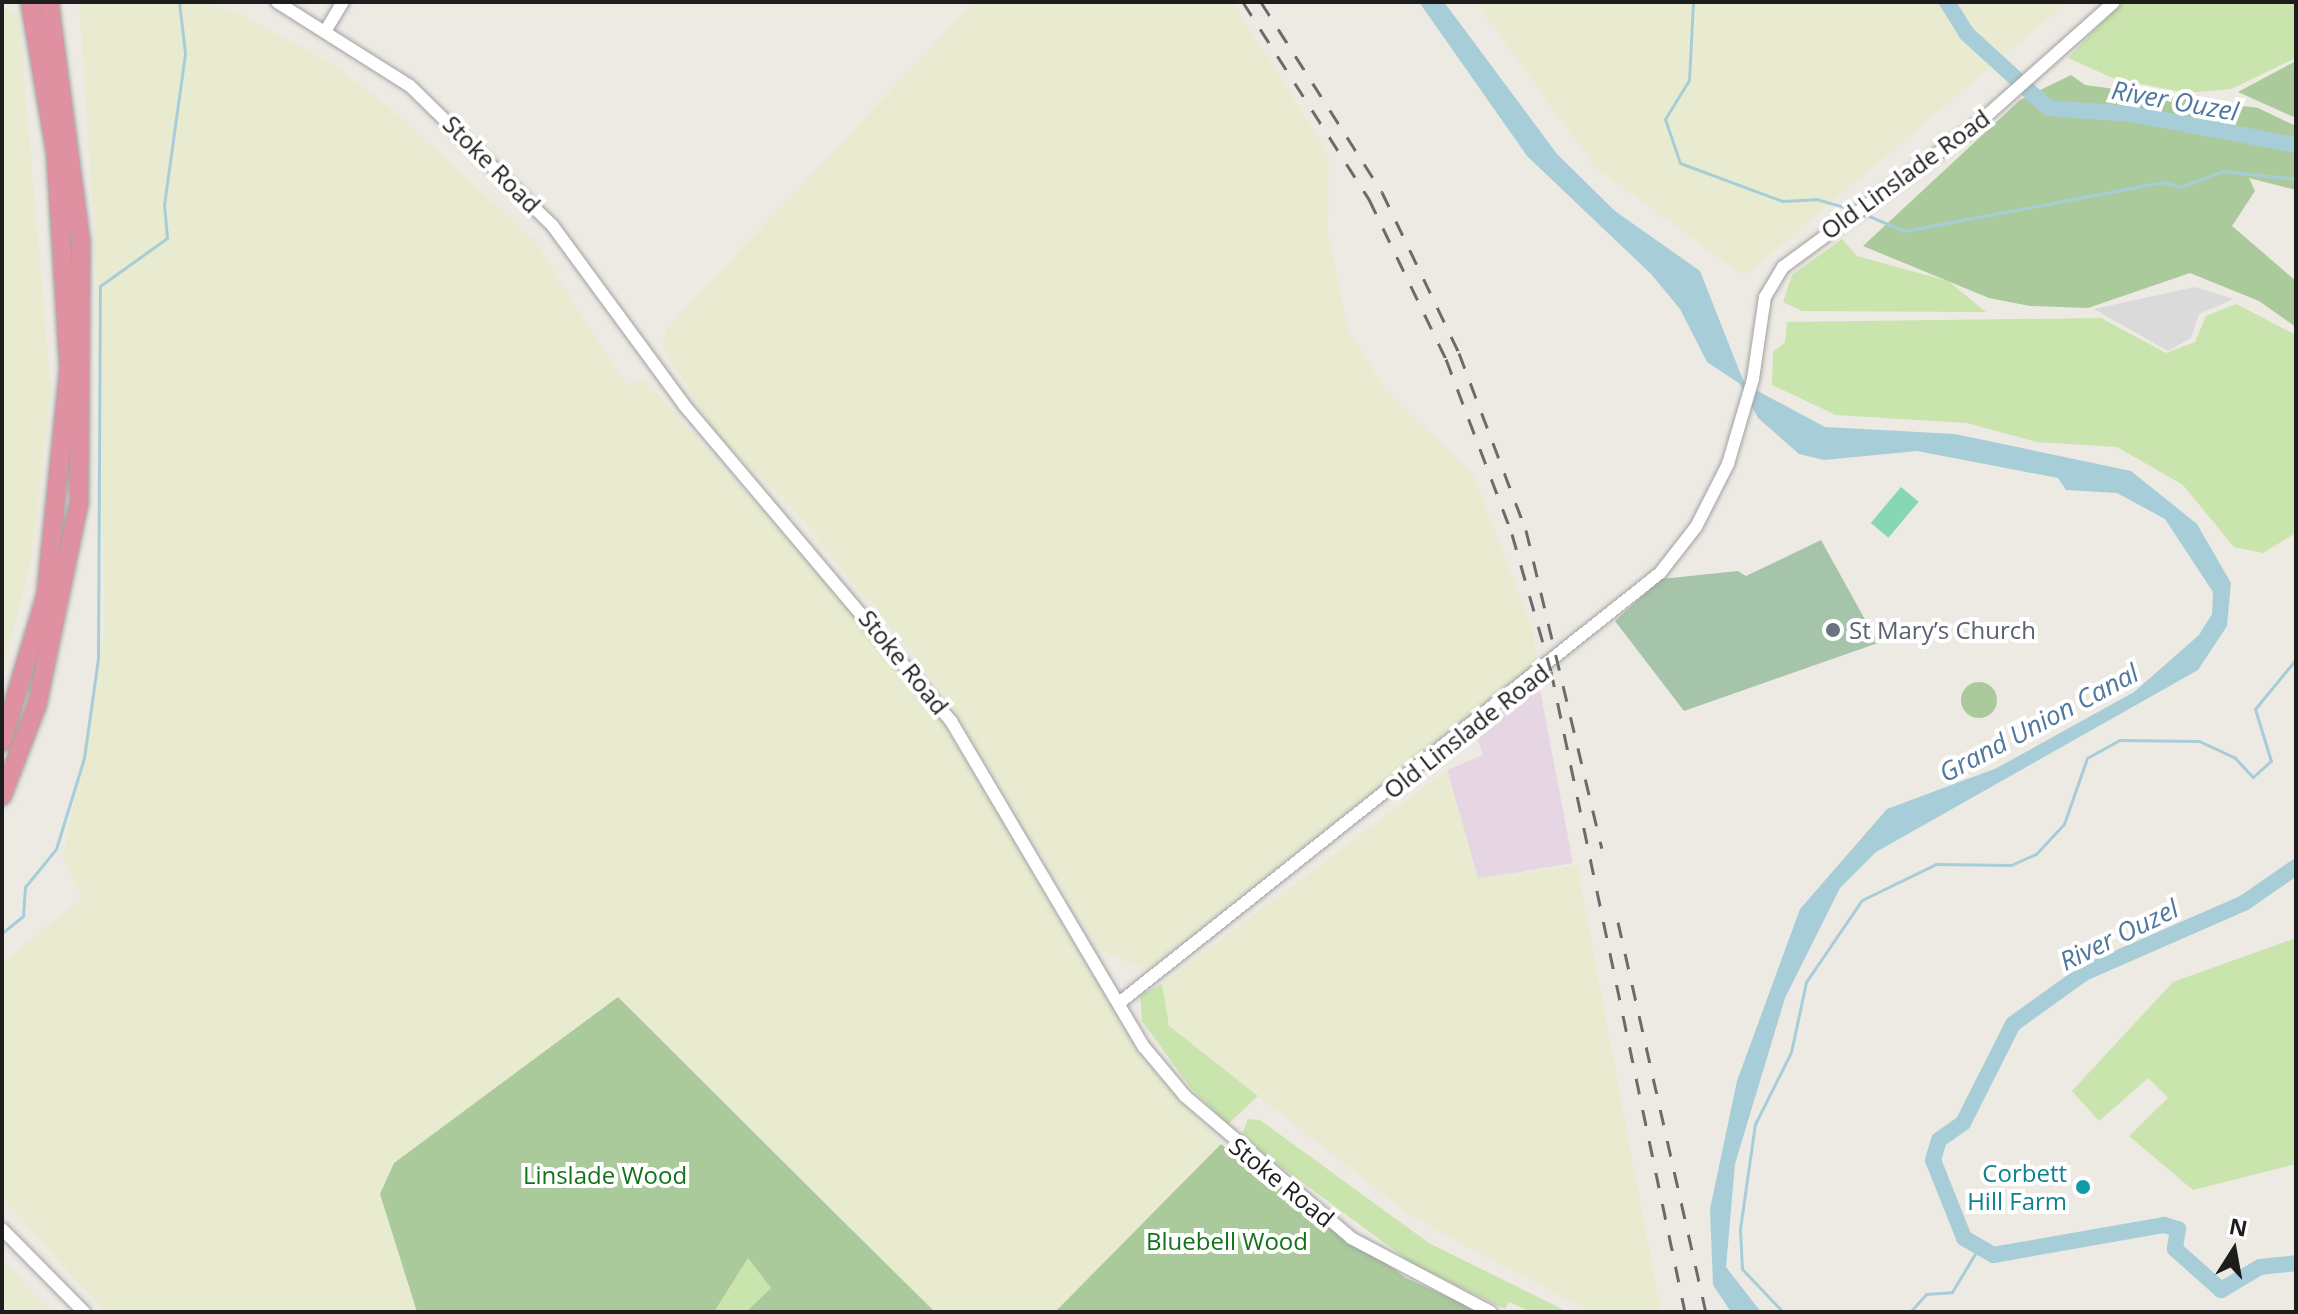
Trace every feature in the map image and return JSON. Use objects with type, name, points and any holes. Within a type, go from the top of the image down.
[{"type":"highway","points":[[2,742],[46,595],[69,369],[56,155],[30,2]]},
{"type":"highway","points":[[2,796],[37,705],[79,503],[81,244],[49,2]]},
{"type":"street","name":"Stoke Road","points":[[277,2],[326,30],[410,86],[552,225],[684,405],[951,721],[1119,1003],[1185,1096],[1283,1185],[1408,1274],[1491,1312]]},
{"type":"street","points":[[326,30],[343,2]]},
{"type":"street","name":"Old Linslade Road","points":[[1119,1003],[1660,573],[1715,493],[1753,379],[1771,284],[1835,227],[1882,197],[2014,91],[2114,2]]},
{"type":"street","points":[[2,1229],[84,1312]]},
{"type":"shaded area","points":[[2195,287],[2234,299],[2199,314],[2191,338],[2168,351],[2094,309]]},
{"type":"shaded area","points":[[1539,684],[1573,863],[1478,879],[1447,770],[1483,755],[1478,741],[1488,722]]},
{"type":"green space","points":[[79,2],[199,2],[239,14],[328,61],[388,106],[534,240],[626,385],[644,379],[926,695],[1142,1059],[1221,1144],[1055,1312],[935,1312],[618,997],[380,1194],[417,1312],[105,1312],[2,1197],[2,964],[83,897],[63,860],[105,629],[95,240]]},
{"type":"green space","points":[[974,2],[1233,2],[1329,155],[1328,231],[1348,329],[1386,391],[1472,472],[1533,631],[1537,662],[1147,969],[1100,951],[944,693],[787,502],[717,435],[662,346],[667,328]]},
{"type":"green space","points":[[1476,2],[2067,2],[1744,276],[1596,168]]},
{"type":"green space","points":[[2121,2],[2296,2],[2296,58],[2231,89],[2188,93],[2115,79],[2068,58]]},
{"type":"green space","points":[[2,6],[19,17],[51,391],[31,562],[2,673]]},
{"type":"green space","points":[[2296,61],[2296,118],[2238,92]]},
{"type":"green space","points":[[2071,75],[2085,85],[2258,108],[2296,126],[2296,190],[2249,178],[2255,191],[2232,226],[2296,281],[2296,327],[2259,301],[2190,273],[2088,308],[2030,306],[1989,298],[1863,246],[2020,100]]},
{"type":"green space","points":[[1842,239],[1857,256],[1948,281],[1986,312],[1802,311],[1783,302],[1792,275]]},
{"type":"green space","points":[[2236,304],[2296,335],[2296,533],[2263,553],[2234,547],[2183,485],[2117,447],[2037,442],[1967,423],[1836,415],[1772,385],[1773,352],[1785,342],[1787,322],[2101,318],[2166,353],[2195,342],[2206,316]]},
{"type":"green space","points":[[1901,487],[1919,502],[1888,538],[1871,523]]},
{"type":"green space","points":[[1821,540],[1878,643],[1684,711],[1615,621],[1661,579],[1738,571],[1746,576]]},
{"type":"green space","points":[[1979,682],[1992,687],[1997,700],[1992,713],[1979,718],[1966,713],[1961,700],[1966,687]]},
{"type":"green space","points":[[1447,770],[1478,878],[1577,865],[1661,1312],[1591,1312],[1414,1218],[1168,1026],[1162,984]]},
{"type":"green space","points":[[2296,938],[2296,1164],[2193,1190],[2129,1136],[2168,1098],[2148,1078],[2099,1121],[2072,1091],[2173,982]]},
{"type":"green space","points":[[1162,984],[1169,1026],[1258,1096],[1228,1124],[1190,1087],[1142,1021],[1140,995]]},
{"type":"green space","name":"Linslade Wood","points":[[618,997],[935,1312],[746,1312],[771,1288],[748,1258],[714,1312],[417,1312],[380,1194],[394,1163]]},
{"type":"green space","points":[[1248,1119],[1260,1120],[1429,1243],[1568,1312],[1532,1312],[1509,1302],[1505,1309],[1413,1264],[1241,1137]]},
{"type":"green space","name":"Bluebell Wood","points":[[1221,1144],[1406,1278],[1481,1312],[1055,1312]]},
{"type":"green space","points":[[2,1257],[38,1299],[53,1312],[2,1312]]},
{"type":"green space","points":[[748,1257],[771,1288],[746,1312],[714,1312]]},
{"type":"water","points":[[1419,2],[1444,2],[1557,154],[1615,211],[1700,271],[1743,380],[1754,389],[1825,427],[1955,434],[2131,471],[2197,524],[2231,583],[2227,626],[2198,670],[1876,852],[1840,888],[1785,998],[1735,1164],[1726,1267],[1761,1312],[1731,1312],[1713,1285],[1710,1209],[1737,1081],[1800,909],[1887,809],[1997,768],[2134,692],[2199,635],[2212,614],[2213,592],[2165,519],[2117,493],[2066,490],[2058,478],[1917,451],[1824,460],[1799,454],[1758,418],[1740,384],[1707,362],[1680,309],[1651,274],[1527,156]]},
{"type":"waterway","points":[[2,933],[23,916],[25,887],[56,849],[84,758],[98,658],[100,286],[167,238],[164,205],[185,53],[179,2]]},
{"type":"waterway","points":[[1693,2],[1689,80],[1665,119],[1680,163],[1782,201],[1816,199],[1855,210]]},
{"type":"waterway","name":"River Ouzel","points":[[1947,2],[1966,33],[2048,108],[2131,114],[2296,145]]},
{"type":"waterway","points":[[1862,213],[1904,231],[2163,182],[2180,187],[2223,171],[2296,179]]},
{"type":"waterway","points":[[1783,1312],[1742,1269],[1740,1229],[1755,1124],[1791,1052],[1806,982],[1862,900],[1936,864],[2011,865],[2036,854],[2064,824],[2087,758],[2120,740],[2199,741],[2235,758],[2253,777],[2271,761],[2255,709],[2296,659]]},
{"type":"waterway","name":"River Ouzel","points":[[2296,867],[2244,903],[2084,973],[2013,1024],[1963,1123],[1939,1140],[1933,1160],[1964,1238],[1993,1255],[2164,1225],[2178,1229],[2175,1249],[2221,1290],[2260,1267],[2296,1263]]},
{"type":"waterway","points":[[1910,1312],[1926,1294],[1952,1292],[1979,1247]]},
{"type":"waterway","points":[[1853,1312],[1861,1312]]},
{"type":"railway","points":[[1243,2],[1369,199],[1446,359],[1512,534],[1551,671],[1685,1312]]},
{"type":"railway","points":[[1261,2],[1382,192],[1459,353],[1526,530],[1602,848]]},
{"type":"railway","points":[[1618,922],[1706,1312]]},
{"type":"place","name":"St Mary’s Church","points":[[1833,630]]},
{"type":"place","name":"Corbett Hill Farm","points":[[2083,1187]]},
{"type":"water label","name":"Grand Union Canal","points":[[2039,723]]}]
